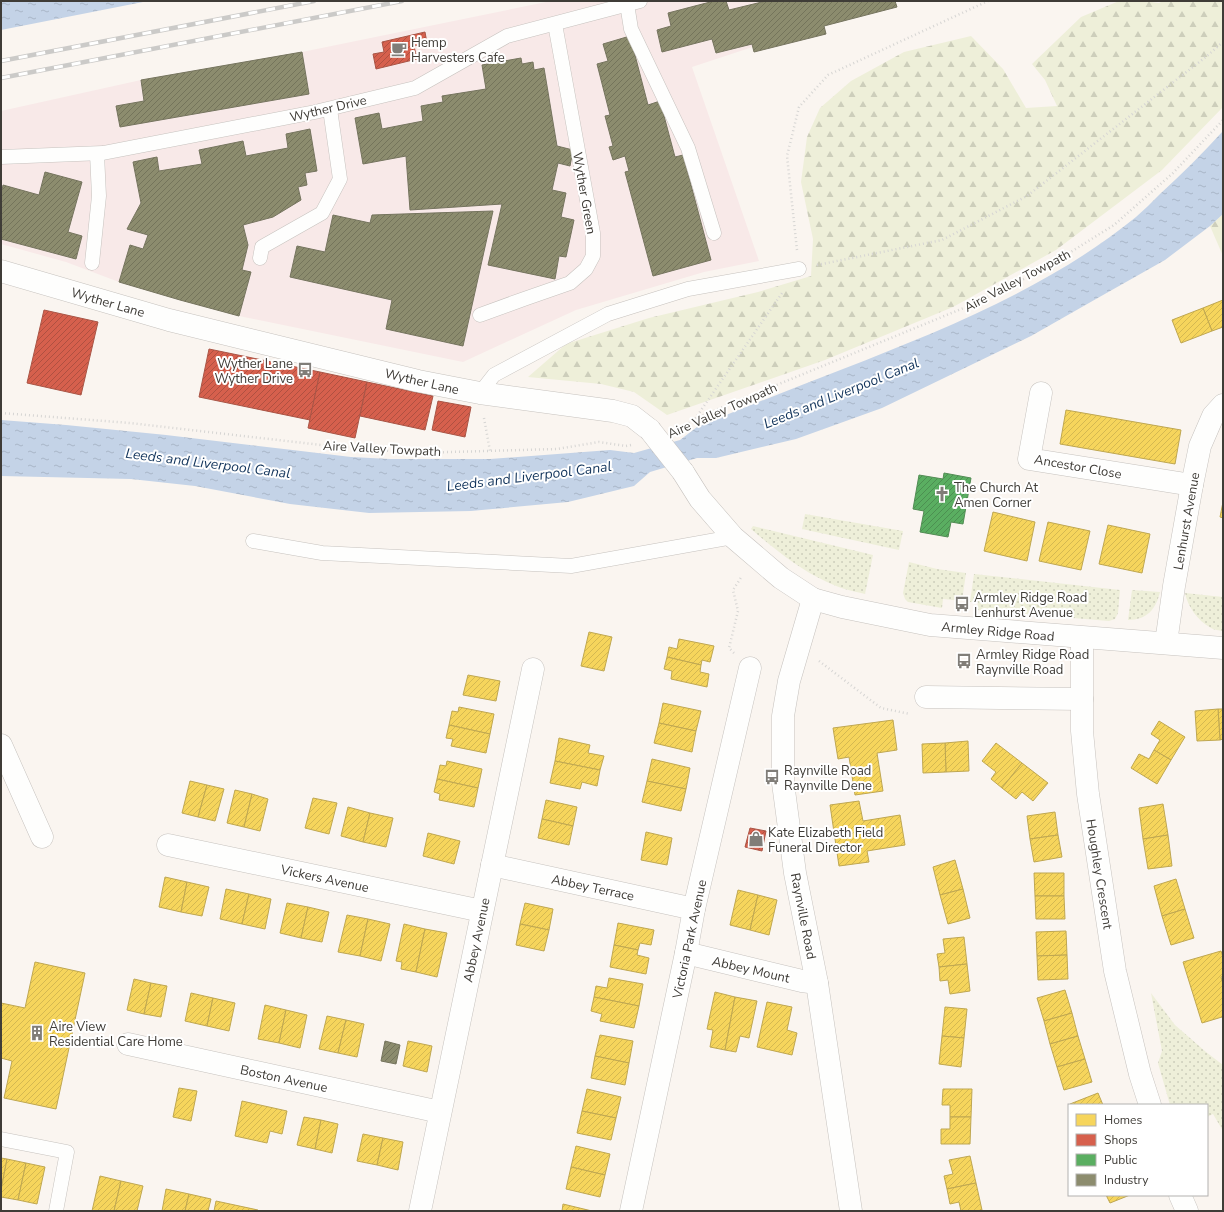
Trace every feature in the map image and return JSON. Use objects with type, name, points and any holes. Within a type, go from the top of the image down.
[{"type":"street","name":"Wyther Lane","points":[[1,271],[169,320],[418,381],[480,393],[613,411],[632,416],[650,430],[683,472],[700,499],[733,537],[781,578]]},
{"type":"street","name":"Ancestor Close","points":[[1041,393],[1029,459],[1192,486]]},
{"type":"street","name":"Lenhurst Avenue","points":[[1166,643],[1174,586],[1200,446],[1213,416],[1223,405]]},
{"type":"street","name":"Armley Ridge Road","points":[[781,578],[813,598],[842,607],[930,625],[1223,648]]},
{"type":"street","name":"Raynville Road","points":[[813,598],[789,681],[783,716],[783,783],[795,873],[817,983],[851,1211]]},
{"type":"street","name":"Houghley Crescent","points":[[1082,638],[1082,730],[1088,794],[1115,971],[1140,1074],[1150,1104]]},
{"type":"street","name":"Victoria Park Avenue","points":[[631,1211],[694,909],[750,668]]},
{"type":"street","name":"Abbey Avenue","points":[[420,1211],[533,669]]},
{"type":"street","points":[[926,697],[1082,699]]},
{"type":"street","points":[[1,745],[42,836]]},
{"type":"street","name":"Vickers Avenue","points":[[168,845],[482,911]]},
{"type":"street","name":"Abbey Terrace","points":[[492,866],[694,909]]},
{"type":"street","name":"Abbey Mount","points":[[686,953],[802,981],[817,983]]},
{"type":"street","name":"Boston Avenue","points":[[128,1044],[440,1112]]},
{"type":"street","points":[[1180,1196],[1187,1211]]},
{"type":"lane","points":[[633,3],[631,30],[688,148],[714,234]]},
{"type":"lane","name":"Wyther Drive","points":[[1,157],[97,154],[330,109],[416,88],[507,36],[633,3]]},
{"type":"lane","name":"Wyther Green","points":[[480,315],[570,283],[586,269],[593,256],[593,233],[555,24]]},
{"type":"lane","points":[[260,258],[262,247],[322,213],[340,179],[330,109]]},
{"type":"lane","points":[[92,263],[99,196],[97,154]]},
{"type":"lane","points":[[480,393],[494,375],[608,314],[688,290],[799,269]]},
{"type":"lane","points":[[253,541],[322,553],[571,566],[733,537]]},
{"type":"lane","points":[[1,1139],[67,1152],[56,1211]]},
{"type":"path","points":[[694,419],[799,269],[787,156],[799,107],[828,75],[988,1]]},
{"type":"path","points":[[799,269],[942,240],[1027,196],[1201,61],[1223,42]]},
{"type":"path","name":"Aire Valley Towpath","points":[[677,433],[694,419],[971,305],[1042,270],[1114,225],[1174,173],[1223,120]]},
{"type":"path","points":[[480,393],[490,451]]},
{"type":"path","name":"Aire Valley Towpath","points":[[1,413],[130,423],[330,446],[414,453],[557,449],[599,442],[626,446],[634,444]]},
{"type":"path","points":[[750,668],[729,648],[738,611],[733,590],[754,556]]},
{"type":"path","points":[[799,647],[881,708],[912,714]]},
{"type":"shaded area","points":[[551,1],[892,1],[692,67],[759,261],[704,272],[576,310],[463,362],[239,316],[119,282],[66,262],[1,244],[1,111],[141,80],[302,52]]},
{"type":"green space","points":[[1119,1],[1159,3],[1163,1],[1223,1],[1223,107],[1162,170],[1056,250],[953,307],[825,360],[667,415],[634,392],[601,384],[528,377],[566,344],[649,318],[758,292],[811,276],[813,239],[801,182],[807,137],[820,108],[851,81],[904,52],[971,36],[1003,69],[1026,108],[1057,106],[1045,80],[1032,64],[1081,17]]},
{"type":"green space","points":[[1223,214],[1223,256],[1210,226]]},
{"type":"green space","points":[[805,514],[903,531],[899,550],[802,529]]},
{"type":"green space","points":[[753,526],[873,555],[865,594],[836,586],[807,571],[787,558],[759,536],[751,529]]},
{"type":"green space","points":[[909,562],[937,569],[966,573],[962,601],[943,599],[942,608],[908,602],[903,593]]},
{"type":"green space","points":[[974,574],[1120,590],[1118,613],[1115,619],[1109,621],[977,610],[978,602],[970,602]]},
{"type":"green space","points":[[1132,590],[1160,592],[1156,604],[1150,612],[1140,618],[1128,620]]},
{"type":"green space","points":[[1185,593],[1223,597],[1223,631],[1212,629],[1197,617],[1188,603]]},
{"type":"green space","points":[[1151,993],[1175,1025],[1223,1065],[1223,1131],[1213,1114],[1208,1116],[1208,1104],[1170,1104],[1158,1063],[1162,1051]]},
{"type":"water","points":[[1,1],[148,1],[1,30]]},
{"type":"water","name":"Leeds and Liverpool Canal","points":[[1223,131],[1223,214],[1210,226],[1165,260],[1031,336],[882,408],[796,439],[716,458],[697,458],[650,472],[634,486],[568,502],[471,511],[369,513],[290,504],[195,486],[131,479],[1,476],[1,420],[166,435],[351,457],[390,459],[490,459],[610,450],[634,453],[680,440],[697,427],[958,322],[1032,285],[1068,265],[1103,242],[1136,217]]},
{"type":"building: Homes","points":[[1223,300],[1223,327],[1212,331],[1203,308]]},
{"type":"building: Homes","points":[[1203,308],[1212,331],[1181,343],[1172,320]]},
{"type":"building: Homes","points":[[1066,410],[1181,430],[1175,464],[1060,444]]},
{"type":"building: Homes","points":[[1223,502],[1223,518],[1220,517]]},
{"type":"building: Homes","points":[[993,512],[1035,522],[1027,561],[984,551]]},
{"type":"building: Homes","points":[[1048,522],[1090,531],[1081,570],[1039,561]]},
{"type":"building: Homes","points":[[1108,525],[1150,534],[1142,573],[1099,564]]},
{"type":"building: Homes","points":[[589,632],[612,637],[604,671],[581,666]]},
{"type":"building: Homes","points":[[679,639],[714,646],[710,662],[702,660],[701,665],[667,657],[669,647],[677,649]]},
{"type":"building: Homes","points":[[667,657],[701,665],[700,672],[709,674],[707,687],[671,679],[672,671],[664,669]]},
{"type":"building: Homes","points":[[468,675],[500,681],[496,701],[463,695]]},
{"type":"building: Homes","points":[[663,703],[701,711],[696,731],[659,723]]},
{"type":"building: Homes","points":[[459,707],[494,714],[490,734],[449,725],[452,711],[458,712]]},
{"type":"building: Homes","points":[[1218,709],[1223,709],[1223,739],[1220,740]]},
{"type":"building: Homes","points":[[1218,709],[1220,740],[1197,741],[1195,711]]},
{"type":"building: Homes","points":[[893,720],[897,750],[877,753],[883,791],[855,795],[849,757],[838,759],[833,728]]},
{"type":"building: Homes","points":[[1159,721],[1185,737],[1171,760],[1154,750],[1160,740],[1151,734]]},
{"type":"building: Homes","points":[[659,723],[696,731],[692,752],[654,743]]},
{"type":"building: Homes","points":[[449,725],[490,734],[486,753],[451,746],[453,739],[446,738]]},
{"type":"building: Homes","points":[[559,738],[590,745],[588,753],[604,756],[600,770],[555,761]]},
{"type":"building: Homes","points":[[968,741],[969,771],[946,772],[945,743]]},
{"type":"building: Homes","points":[[945,743],[946,772],[923,773],[922,744]]},
{"type":"building: Homes","points":[[996,743],[1022,763],[1002,788],[991,779],[996,772],[982,761]]},
{"type":"building: Homes","points":[[1154,750],[1171,760],[1157,784],[1131,768],[1139,754],[1149,759]]},
{"type":"building: Homes","points":[[652,759],[690,768],[686,789],[647,781]]},
{"type":"building: Homes","points":[[447,761],[482,769],[478,788],[437,779],[440,765],[446,766]]},
{"type":"building: Homes","points":[[555,761],[600,770],[597,786],[582,782],[580,789],[550,783]]},
{"type":"building: Homes","points":[[1022,763],[1048,783],[1033,801],[1022,792],[1016,799],[1002,788]]},
{"type":"building: Homes","points":[[437,779],[478,788],[474,807],[439,800],[440,794],[434,792]]},
{"type":"building: Homes","points":[[190,781],[207,785],[198,817],[182,813]]},
{"type":"building: Homes","points":[[647,781],[686,789],[681,811],[642,802]]},
{"type":"building: Homes","points":[[207,785],[224,789],[215,821],[198,817]]},
{"type":"building: Homes","points":[[235,790],[252,794],[244,827],[227,823]]},
{"type":"building: Homes","points":[[252,794],[268,799],[260,831],[244,827]]},
{"type":"building: Homes","points":[[313,798],[337,803],[329,834],[305,828]]},
{"type":"building: Homes","points":[[546,800],[577,807],[573,826],[542,819]]},
{"type":"building: Homes","points":[[859,801],[863,821],[900,815],[905,845],[867,851],[869,862],[839,866],[830,805]]},
{"type":"building: Homes","points":[[1163,804],[1168,835],[1143,839],[1139,808]]},
{"type":"building: Homes","points":[[348,807],[370,813],[363,842],[341,836]]},
{"type":"building: Homes","points":[[1055,812],[1058,835],[1030,839],[1027,816]]},
{"type":"building: Homes","points":[[370,813],[393,818],[386,847],[363,842]]},
{"type":"building: Homes","points":[[542,819],[573,826],[569,845],[538,838]]},
{"type":"building: Homes","points":[[646,832],[672,838],[667,865],[641,860]]},
{"type":"building: Homes","points":[[428,833],[460,841],[454,864],[423,856]]},
{"type":"building: Homes","points":[[1058,835],[1062,857],[1034,862],[1030,839]]},
{"type":"building: Homes","points":[[1168,835],[1172,866],[1148,869],[1143,839]]},
{"type":"building: Homes","points":[[955,860],[963,889],[940,895],[933,867]]},
{"type":"building: Homes","points":[[1034,873],[1064,873],[1064,896],[1035,896]]},
{"type":"building: Homes","points":[[165,877],[187,882],[181,912],[159,907]]},
{"type":"building: Homes","points":[[1176,879],[1185,909],[1162,916],[1154,886]]},
{"type":"building: Homes","points":[[187,882],[209,887],[202,916],[181,912]]},
{"type":"building: Homes","points":[[226,889],[249,894],[242,924],[220,919]]},
{"type":"building: Homes","points":[[963,889],[970,918],[948,924],[940,895]]},
{"type":"building: Homes","points":[[738,890],[758,895],[750,930],[730,925]]},
{"type":"building: Homes","points":[[249,894],[271,899],[265,929],[242,924]]},
{"type":"building: Homes","points":[[758,895],[777,900],[769,935],[750,930]]},
{"type":"building: Homes","points":[[1035,896],[1064,896],[1065,919],[1036,919]]},
{"type":"building: Homes","points":[[287,903],[308,907],[301,938],[280,933]]},
{"type":"building: Homes","points":[[525,903],[553,909],[549,930],[520,924]]},
{"type":"building: Homes","points":[[308,907],[329,912],[322,942],[301,938]]},
{"type":"building: Homes","points":[[1185,909],[1194,938],[1171,945],[1162,916]]},
{"type":"building: Homes","points":[[347,915],[368,919],[360,956],[338,952]]},
{"type":"building: Homes","points":[[368,919],[390,924],[381,961],[360,956]]},
{"type":"building: Homes","points":[[618,923],[654,930],[651,945],[640,943],[638,950],[614,945]]},
{"type":"building: Homes","points":[[404,924],[425,929],[416,972],[401,969],[402,962],[396,961]]},
{"type":"building: Homes","points":[[520,924],[549,930],[544,951],[516,945]]},
{"type":"building: Homes","points":[[425,929],[447,933],[437,977],[416,972]]},
{"type":"building: Homes","points":[[1066,931],[1067,955],[1037,956],[1036,932]]},
{"type":"building: Homes","points":[[964,937],[967,964],[939,967],[937,954],[945,953],[943,939]]},
{"type":"building: Homes","points":[[614,945],[638,950],[637,955],[649,958],[646,974],[610,967]]},
{"type":"building: Homes","points":[[1221,951],[1223,957],[1223,976],[1221,977],[1223,984],[1223,1019],[1222,1017],[1202,1023],[1183,962]]},
{"type":"building: Homes","points":[[1067,955],[1068,979],[1038,980],[1037,956]]},
{"type":"building: Homes","name":"Aire View Residential Care Home","points":[[35,962],[85,973],[56,1109],[4,1098],[12,1061],[1,1058],[1,1003],[25,1008]]},
{"type":"building: Homes","points":[[967,964],[970,991],[950,994],[948,980],[940,981],[939,967]]},
{"type":"building: Homes","points":[[609,978],[643,984],[639,1006],[594,997],[596,986],[607,988]]},
{"type":"building: Homes","points":[[134,979],[151,983],[144,1014],[127,1010]]},
{"type":"building: Homes","points":[[151,983],[167,986],[161,1017],[144,1014]]},
{"type":"building: Homes","points":[[1065,990],[1072,1013],[1044,1021],[1037,998]]},
{"type":"building: Homes","points":[[715,992],[735,997],[725,1050],[710,1047],[713,1030],[707,1029]]},
{"type":"building: Homes","points":[[191,993],[213,998],[207,1026],[185,1021]]},
{"type":"building: Homes","points":[[594,997],[639,1006],[634,1028],[600,1021],[602,1014],[591,1011]]},
{"type":"building: Homes","points":[[735,997],[757,1001],[749,1038],[740,1036],[736,1052],[725,1050]]},
{"type":"building: Homes","points":[[213,998],[235,1003],[229,1031],[207,1026]]},
{"type":"building: Homes","points":[[767,1002],[792,1007],[787,1030],[797,1033],[792,1055],[757,1047]]},
{"type":"building: Homes","points":[[265,1005],[286,1010],[279,1043],[258,1039]]},
{"type":"building: Homes","points":[[945,1007],[967,1009],[964,1038],[942,1036]]},
{"type":"building: Homes","points":[[286,1010],[307,1015],[300,1048],[279,1043]]},
{"type":"building: Homes","points":[[1072,1013],[1078,1036],[1050,1044],[1044,1021]]},
{"type":"building: Homes","points":[[327,1016],[346,1020],[338,1053],[319,1049]]},
{"type":"building: Homes","points":[[346,1020],[364,1024],[357,1057],[338,1053]]},
{"type":"building: Homes","points":[[600,1035],[633,1041],[629,1063],[595,1056]]},
{"type":"building: Homes","points":[[942,1036],[964,1038],[961,1067],[939,1064]]},
{"type":"building: Homes","points":[[1078,1036],[1085,1059],[1057,1067],[1050,1044]]},
{"type":"building: Homes","points":[[408,1041],[432,1046],[427,1072],[403,1066]]},
{"type":"building: Homes","points":[[595,1056],[629,1063],[625,1085],[591,1078]]},
{"type":"building: Homes","points":[[1085,1059],[1092,1082],[1064,1090],[1057,1067]]},
{"type":"building: Homes","points":[[179,1088],[197,1091],[191,1121],[173,1117]]},
{"type":"building: Homes","points":[[587,1089],[621,1097],[616,1118],[582,1111]]},
{"type":"building: Homes","points":[[943,1089],[972,1089],[971,1117],[950,1117],[950,1105],[942,1105]]},
{"type":"building: Homes","points":[[1098,1093],[1103,1104],[1070,1104]]},
{"type":"building: Homes","points":[[242,1101],[287,1111],[282,1134],[270,1131],[267,1143],[235,1136]]},
{"type":"building: Homes","points":[[582,1111],[616,1118],[611,1140],[577,1133]]},
{"type":"building: Homes","points":[[304,1117],[321,1120],[315,1149],[297,1145]]},
{"type":"building: Homes","points":[[950,1117],[971,1117],[970,1144],[941,1144],[941,1129],[950,1129]]},
{"type":"building: Homes","points":[[321,1120],[338,1124],[332,1153],[315,1149]]},
{"type":"building: Homes","points":[[363,1134],[383,1138],[377,1165],[357,1161]]},
{"type":"building: Homes","points":[[383,1138],[403,1142],[398,1170],[377,1165]]},
{"type":"building: Homes","points":[[576,1146],[610,1154],[605,1175],[571,1167]]},
{"type":"building: Homes","points":[[970,1156],[976,1183],[947,1189],[944,1176],[953,1174],[949,1160]]},
{"type":"building: Homes","points":[[1,1158],[7,1159],[1,1190]]},
{"type":"building: Homes","points":[[7,1159],[26,1163],[18,1200],[1,1197]]},
{"type":"building: Homes","points":[[26,1163],[45,1167],[37,1204],[18,1200]]},
{"type":"building: Homes","points":[[571,1167],[605,1175],[600,1197],[566,1189]]},
{"type":"building: Homes","points":[[100,1176],[121,1181],[114,1211],[92,1211]]},
{"type":"building: Homes","points":[[121,1181],[143,1186],[137,1211],[114,1211]]},
{"type":"building: Homes","points":[[976,1183],[982,1210],[961,1211],[959,1202],[950,1204],[947,1189]]},
{"type":"building: Homes","points":[[166,1189],[189,1194],[185,1211],[162,1211]]},
{"type":"building: Homes","points":[[189,1194],[211,1199],[208,1211],[185,1211]]},
{"type":"building: Homes","points":[[1106,1196],[1128,1196],[1110,1203]]},
{"type":"building: Homes","points":[[216,1201],[258,1210],[258,1211],[214,1211]]},
{"type":"building: Homes","points":[[563,1204],[592,1211],[562,1211]]},
{"type":"building: Shops","name":"Hemp Harvesters Cafe","points":[[425,32],[427,43],[414,46],[417,59],[376,69],[373,54],[384,52],[382,42]]},
{"type":"building: Shops","points":[[44,310],[98,322],[81,395],[27,383]]},
{"type":"building: Shops","points":[[209,349],[320,372],[310,420],[199,397]]},
{"type":"building: Shops","points":[[320,372],[367,382],[355,438],[308,428]]},
{"type":"building: Shops","points":[[367,382],[433,396],[425,430],[360,416]]},
{"type":"building: Shops","points":[[438,401],[471,407],[465,437],[432,430]]},
{"type":"building: Shops","name":"Kate Elizabeth Field Funeral Director","points":[[750,828],[766,831],[762,851],[745,847]]},
{"type":"building: Public","name":"The Church At Amen Corner","points":[[944,473],[971,478],[963,524],[951,522],[948,537],[920,532],[924,511],[913,509],[919,475],[943,479]]},
{"type":"building: Industry","points":[[714,1],[726,1],[729,10],[766,1],[895,1],[897,7],[824,26],[826,34],[754,52],[752,44],[716,53],[712,39],[662,52],[657,30],[671,26],[668,13]]},
{"type":"building: Industry","points":[[630,36],[648,105],[660,101],[675,157],[683,155],[711,260],[653,276],[625,172],[629,171],[625,156],[613,160],[609,147],[613,146],[605,116],[610,115],[597,64],[608,61],[603,44]]},
{"type":"building: Industry","points":[[302,52],[309,94],[120,127],[116,106],[144,101],[141,80]]},
{"type":"building: Industry","points":[[521,58],[522,64],[533,62],[534,70],[544,68],[557,146],[573,150],[570,166],[558,163],[552,190],[566,193],[561,217],[574,220],[566,257],[559,256],[555,279],[488,265],[502,204],[410,210],[406,156],[363,164],[355,118],[379,113],[382,129],[423,121],[421,106],[443,102],[442,96],[486,89],[482,65]]},
{"type":"building: Industry","points":[[310,129],[317,171],[305,173],[307,185],[298,187],[301,200],[273,217],[243,225],[248,245],[242,270],[251,272],[239,316],[119,282],[130,245],[143,249],[148,235],[127,229],[141,203],[133,162],[157,157],[159,171],[202,164],[199,150],[243,141],[246,156],[288,148],[286,134]]},
{"type":"building: Industry","points":[[45,172],[82,182],[68,232],[82,236],[76,259],[1,239],[1,190],[3,185],[39,195]]},
{"type":"building: Industry","points":[[493,211],[463,346],[386,329],[392,300],[290,277],[297,246],[325,252],[333,215],[370,223],[372,215]]},
{"type":"building: Industry","points":[[385,1041],[400,1045],[396,1064],[381,1061]]},
{"type":"railway","points":[[1,61],[314,1]]},
{"type":"railway","points":[[1,78],[402,1]]},
{"type":"place","name":"Hemp Harvesters Cafe","points":[[399,49]]},
{"type":"place","name":"Wyther Lane Wyther Drive","points":[[305,370]]},
{"type":"place","name":"The Church At Amen Corner","points":[[942,494]]},
{"type":"place","name":"Armley Ridge Road Lenhurst Avenue","points":[[962,604]]},
{"type":"place","name":"Armley Ridge Road Raynville Road","points":[[964,661]]},
{"type":"place","name":"Raynville Road Raynville Dene","points":[[772,777]]},
{"type":"place","name":"Kate Elizabeth Field Funeral Director","points":[[756,839]]},
{"type":"place","name":"Aire View Residential Care Home","points":[[37,1033]]}]
